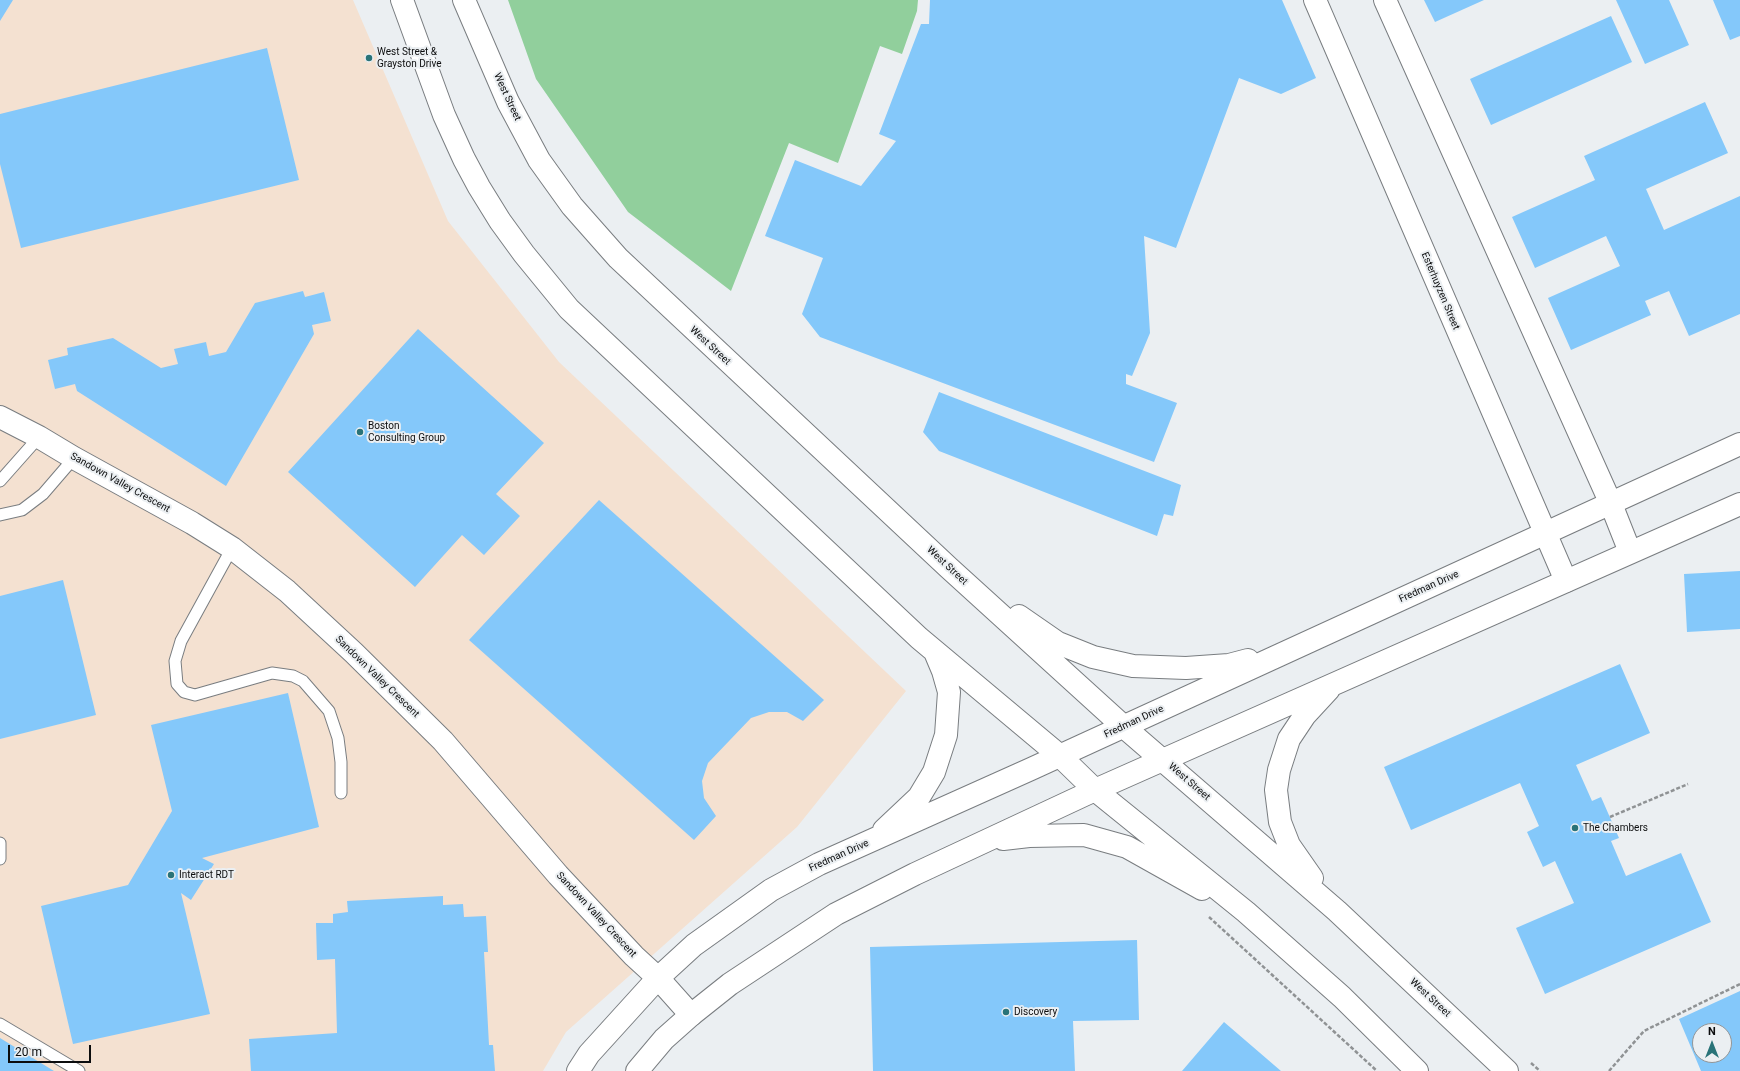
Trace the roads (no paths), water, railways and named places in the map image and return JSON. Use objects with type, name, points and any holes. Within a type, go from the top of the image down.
[{"type":"street","points":[[402,0],[444,115],[464,159],[500,221],[547,284],[592,332],[935,651],[1060,756],[1095,790],[1246,912],[1342,997],[1417,1071]]},
{"type":"street","name":"West Street","points":[[464,0],[508,102],[526,139],[553,180],[592,230],[655,295],[949,568],[1124,727],[1337,911],[1507,1071]]},
{"type":"street","name":"Esterhuyzen Street","points":[[1315,0],[1566,581]]},
{"type":"street","points":[[1385,0],[1612,504],[1630,552]]},
{"type":"street","name":"Sandown Valley Crescent","points":[[0,418],[39,436],[74,458],[192,523],[232,548],[298,602],[354,653],[443,740],[558,875],[691,1014]]},
{"type":"street","name":"Fredman Drive","points":[[578,1071],[589,1054],[658,978],[694,945],[771,890],[819,864],[874,841],[1124,727],[1740,444]]},
{"type":"street","points":[[637,1071],[664,1040],[691,1014],[730,984],[836,914],[983,842],[1095,790],[1335,682],[1740,504]]},
{"type":"street","points":[[949,568],[1058,643],[1100,658],[1133,666],[1186,668],[1228,665],[1292,649]]},
{"type":"street","points":[[874,841],[918,797],[934,772],[946,736],[949,692],[935,651]]},
{"type":"street","points":[[1335,682],[1305,715],[1289,739],[1279,770],[1276,790],[1280,822],[1289,844],[1337,911]]},
{"type":"street","points":[[983,842],[1029,836],[1084,835],[1127,847],[1246,912]]},
{"type":"lane","points":[[0,481],[39,436]]},
{"type":"lane","points":[[0,515],[22,510],[43,494],[74,458]]},
{"type":"lane","points":[[232,548],[181,641],[175,661],[177,684],[184,692],[195,695],[272,673],[293,676],[303,681],[329,711],[338,738],[341,762],[341,793]]},
{"type":"lane","points":[[0,843],[0,859]]},
{"type":"lane","points":[[0,1024],[79,1071]]},
{"type":"place","name":"West Street & Grayston Drive","points":[[369,58]]},
{"type":"place","name":"Boston Consulting Group","points":[[360,432]]},
{"type":"place","name":"The Chambers","points":[[1575,828]]},
{"type":"place","name":"Interact RDT","points":[[171,875]]},
{"type":"place","name":"Discovery","points":[[1006,1012]]}]
